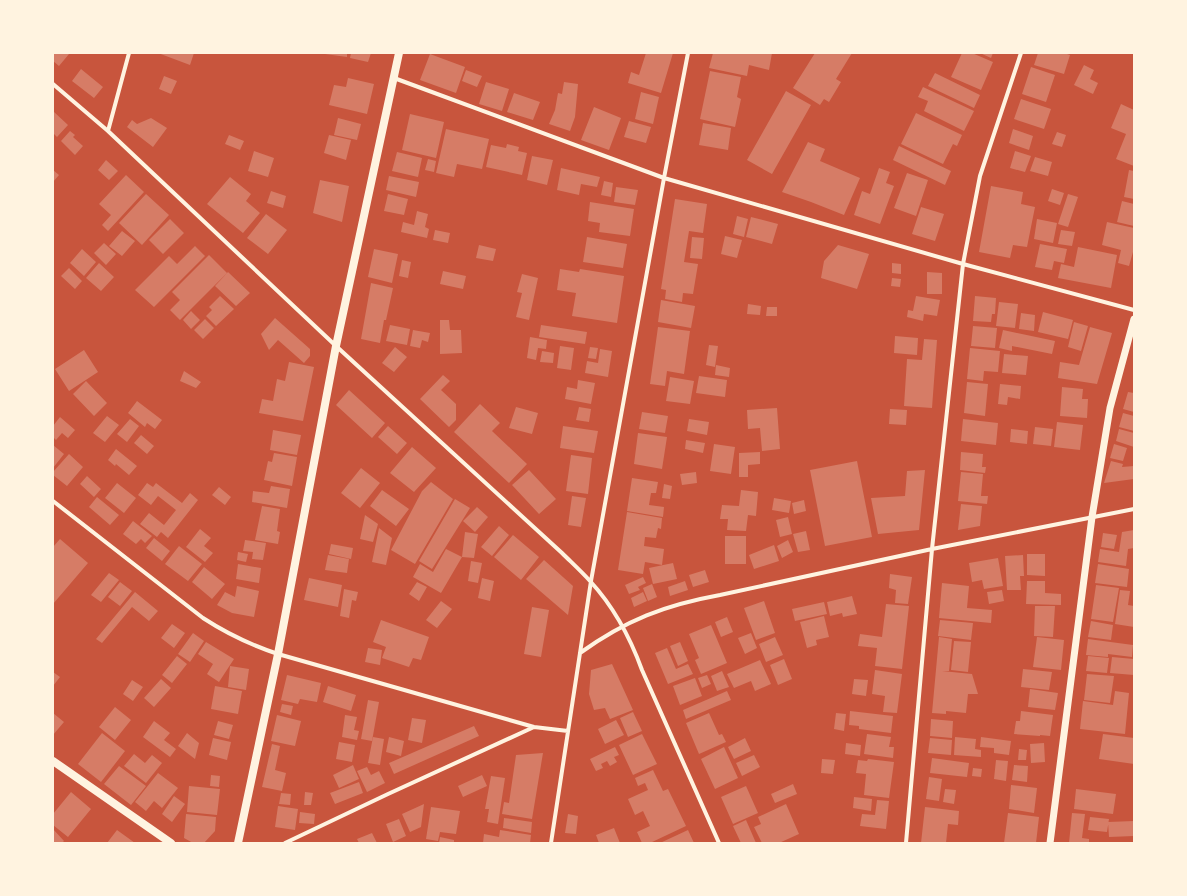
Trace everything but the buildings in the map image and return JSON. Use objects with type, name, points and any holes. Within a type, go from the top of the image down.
[{"type":"main road","points":[[238,843],[278,654],[336,346],[399,53]]},
{"type":"main road","points":[[53,761],[171,843]]},
{"type":"street","points":[[108,131],[129,53]]},
{"type":"street","points":[[551,843],[590,581],[688,53]]},
{"type":"street","points":[[906,843],[932,549],[963,264],[980,176],[1021,53]]},
{"type":"street","points":[[393,78],[664,178],[963,264],[1134,310]]},
{"type":"street","points":[[53,84],[108,131],[336,346],[590,581],[608,602],[623,626],[634,648],[642,670],[719,843]]},
{"type":"street","points":[[1050,843],[1092,517],[1110,408],[1134,319]]},
{"type":"street","points":[[53,501],[202,618],[238,639],[278,654],[534,727],[568,731]]},
{"type":"street","points":[[580,653],[601,638],[623,626],[670,606],[932,549],[1134,509]]},
{"type":"street","points":[[286,843],[534,727]]}]
